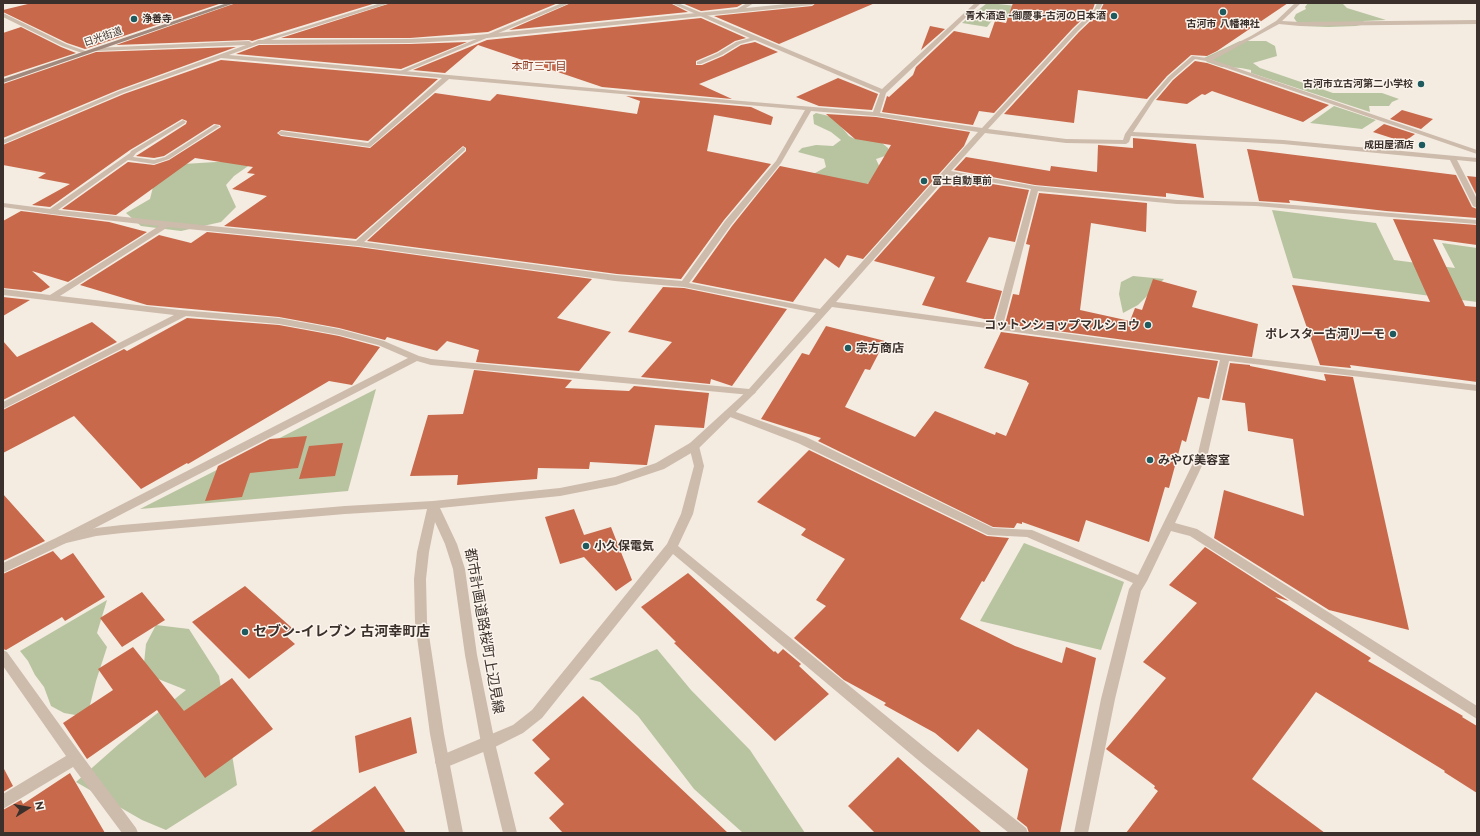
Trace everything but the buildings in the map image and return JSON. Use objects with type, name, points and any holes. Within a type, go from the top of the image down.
[{"type":"main road","name":"日光街道","points":[[3,81],[232,3]]},
{"type":"street","points":[[3,142],[121,92],[220,56],[259,42],[387,3]]},
{"type":"street","points":[[401,72],[567,3]]},
{"type":"street","points":[[674,3],[884,92]]},
{"type":"street","points":[[739,10],[751,3]]},
{"type":"street","points":[[96,49],[259,42],[410,41],[489,36],[812,3]]},
{"type":"street","points":[[876,114],[884,92],[978,3]]},
{"type":"street","points":[[62,540],[96,532],[122,529],[345,510],[433,505],[560,492],[616,481],[660,466],[694,446],[751,392],[983,131],[1076,30],[1096,11],[1100,3]]},
{"type":"street","points":[[1208,60],[1253,37],[1278,22],[1298,3]]},
{"type":"street","points":[[3,15],[64,45],[85,52]]},
{"type":"street","points":[[1278,22],[1300,24],[1477,22]]},
{"type":"street","points":[[699,64],[738,43],[756,38]]},
{"type":"street","points":[[220,56],[876,114],[1004,134],[1066,141],[1126,142],[1128,134],[1152,99],[1170,78],[1194,57],[1208,60],[1477,152]]},
{"type":"street","points":[[281,133],[370,145],[447,77]]},
{"type":"street","points":[[684,284],[728,223],[779,162],[809,109]]},
{"type":"street","points":[[50,212],[133,154],[133,152],[183,122]]},
{"type":"street","points":[[127,158],[154,162],[167,158],[217,126]]},
{"type":"street","points":[[1128,134],[1283,142],[1477,160]]},
{"type":"street","points":[[358,244],[463,149]]},
{"type":"street","points":[[1452,157],[1477,206]]},
{"type":"street","points":[[946,172],[1035,188],[1177,202],[1256,204],[1477,222]]},
{"type":"street","points":[[998,327],[1035,188]]},
{"type":"street","points":[[3,205],[50,212],[358,244],[615,278],[684,284],[823,312]]},
{"type":"street","points":[[51,298],[167,224]]},
{"type":"street","points":[[3,292],[180,313],[186,312],[279,321],[339,332],[381,344],[416,358],[431,362],[751,392]]},
{"type":"street","points":[[830,304],[1225,358],[1477,388]]},
{"type":"street","points":[[3,406],[186,312]]},
{"type":"street","points":[[3,568],[62,540],[416,358]]},
{"type":"street","points":[[1081,833],[1108,699],[1135,589],[1141,581],[1203,453],[1225,358]]},
{"type":"street","points":[[729,413],[802,440],[992,532],[1028,533],[1141,581]]},
{"type":"street","points":[[442,762],[518,729],[537,714],[672,547],[687,514],[700,466],[694,446]]},
{"type":"street","points":[[433,505],[423,552],[420,579],[422,622],[437,734],[456,833]]},
{"type":"street","name":"都市計画道路桜町上辺見線","points":[[433,505],[451,544],[459,569],[471,655],[488,743],[510,833]]},
{"type":"street","points":[[1168,526],[1193,532],[1477,713]]},
{"type":"street","points":[[672,547],[929,760],[1021,833]]},
{"type":"street","points":[[3,656],[75,758],[131,833]]},
{"type":"street","points":[[3,802],[75,758]]},
{"type":"green space","points":[[987,3],[1045,9],[1028,22],[993,19],[987,27],[962,23]]},
{"type":"green space","points":[[1308,3],[1342,3],[1347,8],[1386,20],[1364,21],[1361,25],[1356,26],[1301,26],[1294,18],[1296,14],[1306,9],[1305,7]]},
{"type":"green space","points":[[1240,41],[1266,41],[1275,46],[1277,56],[1253,63],[1260,68],[1333,93],[1382,93],[1399,99],[1392,102],[1389,106],[1369,106],[1370,112],[1251,73],[1251,70],[1222,67],[1207,62],[1204,58]]},
{"type":"green space","points":[[1334,106],[1376,120],[1362,129],[1310,123]]},
{"type":"green space","points":[[816,113],[833,117],[849,136],[855,139],[866,138],[882,143],[888,148],[891,154],[876,159],[880,168],[870,183],[861,186],[808,177],[826,167],[824,159],[798,152],[802,148],[816,145],[833,146],[841,140],[831,132],[814,124],[813,115]]},
{"type":"green space","points":[[261,157],[234,176],[226,185],[236,207],[221,222],[181,231],[141,226],[126,213],[150,199],[156,175],[167,165]]},
{"type":"green space","points":[[1272,210],[1376,223],[1394,260],[1455,268],[1442,243],[1477,248],[1477,302],[1293,278]]},
{"type":"green space","points":[[1133,276],[1164,279],[1138,305],[1123,313],[1119,294],[1121,282]]},
{"type":"green space","points":[[376,389],[348,491],[140,509]]},
{"type":"green space","points":[[1024,543],[1124,582],[1101,650],[980,621]]},
{"type":"green space","points":[[107,600],[97,633],[107,647],[96,681],[87,717],[64,713],[51,706],[44,687],[20,651]]},
{"type":"green space","points":[[156,625],[189,629],[219,676],[237,785],[166,830],[142,820],[76,782],[119,744],[186,690],[143,673],[146,644]]},
{"type":"green space","points":[[657,649],[691,690],[750,750],[805,833],[743,833],[694,789],[638,716],[600,682],[589,679]]},
{"type":"place","name":"古河市 八幡神社","points":[[1223,12]]},
{"type":"place","name":"青木酒造 -御慶事-古河の日本酒","points":[[1114,16]]},
{"type":"place","name":"浄善寺","points":[[134,19]]},
{"type":"place","name":"古河市立古河第二小学校","points":[[1421,84]]},
{"type":"place","name":"成田屋酒店","points":[[1422,145]]},
{"type":"place","name":"富士自動車前","points":[[924,181]]},
{"type":"place","name":"コットンショップマルショウ","points":[[1148,325]]},
{"type":"place","name":"ポレスター古河リーモ","points":[[1393,334]]},
{"type":"place","name":"宗方商店","points":[[848,348]]},
{"type":"place","name":"みやび美容室","points":[[1150,460]]},
{"type":"place","name":"小久保電気","points":[[586,546]]},
{"type":"place","name":"セブン-イレブン 古河幸町店","points":[[245,632]]},
{"type":"district","name":"本町三丁目","points":[[539,67]]}]
